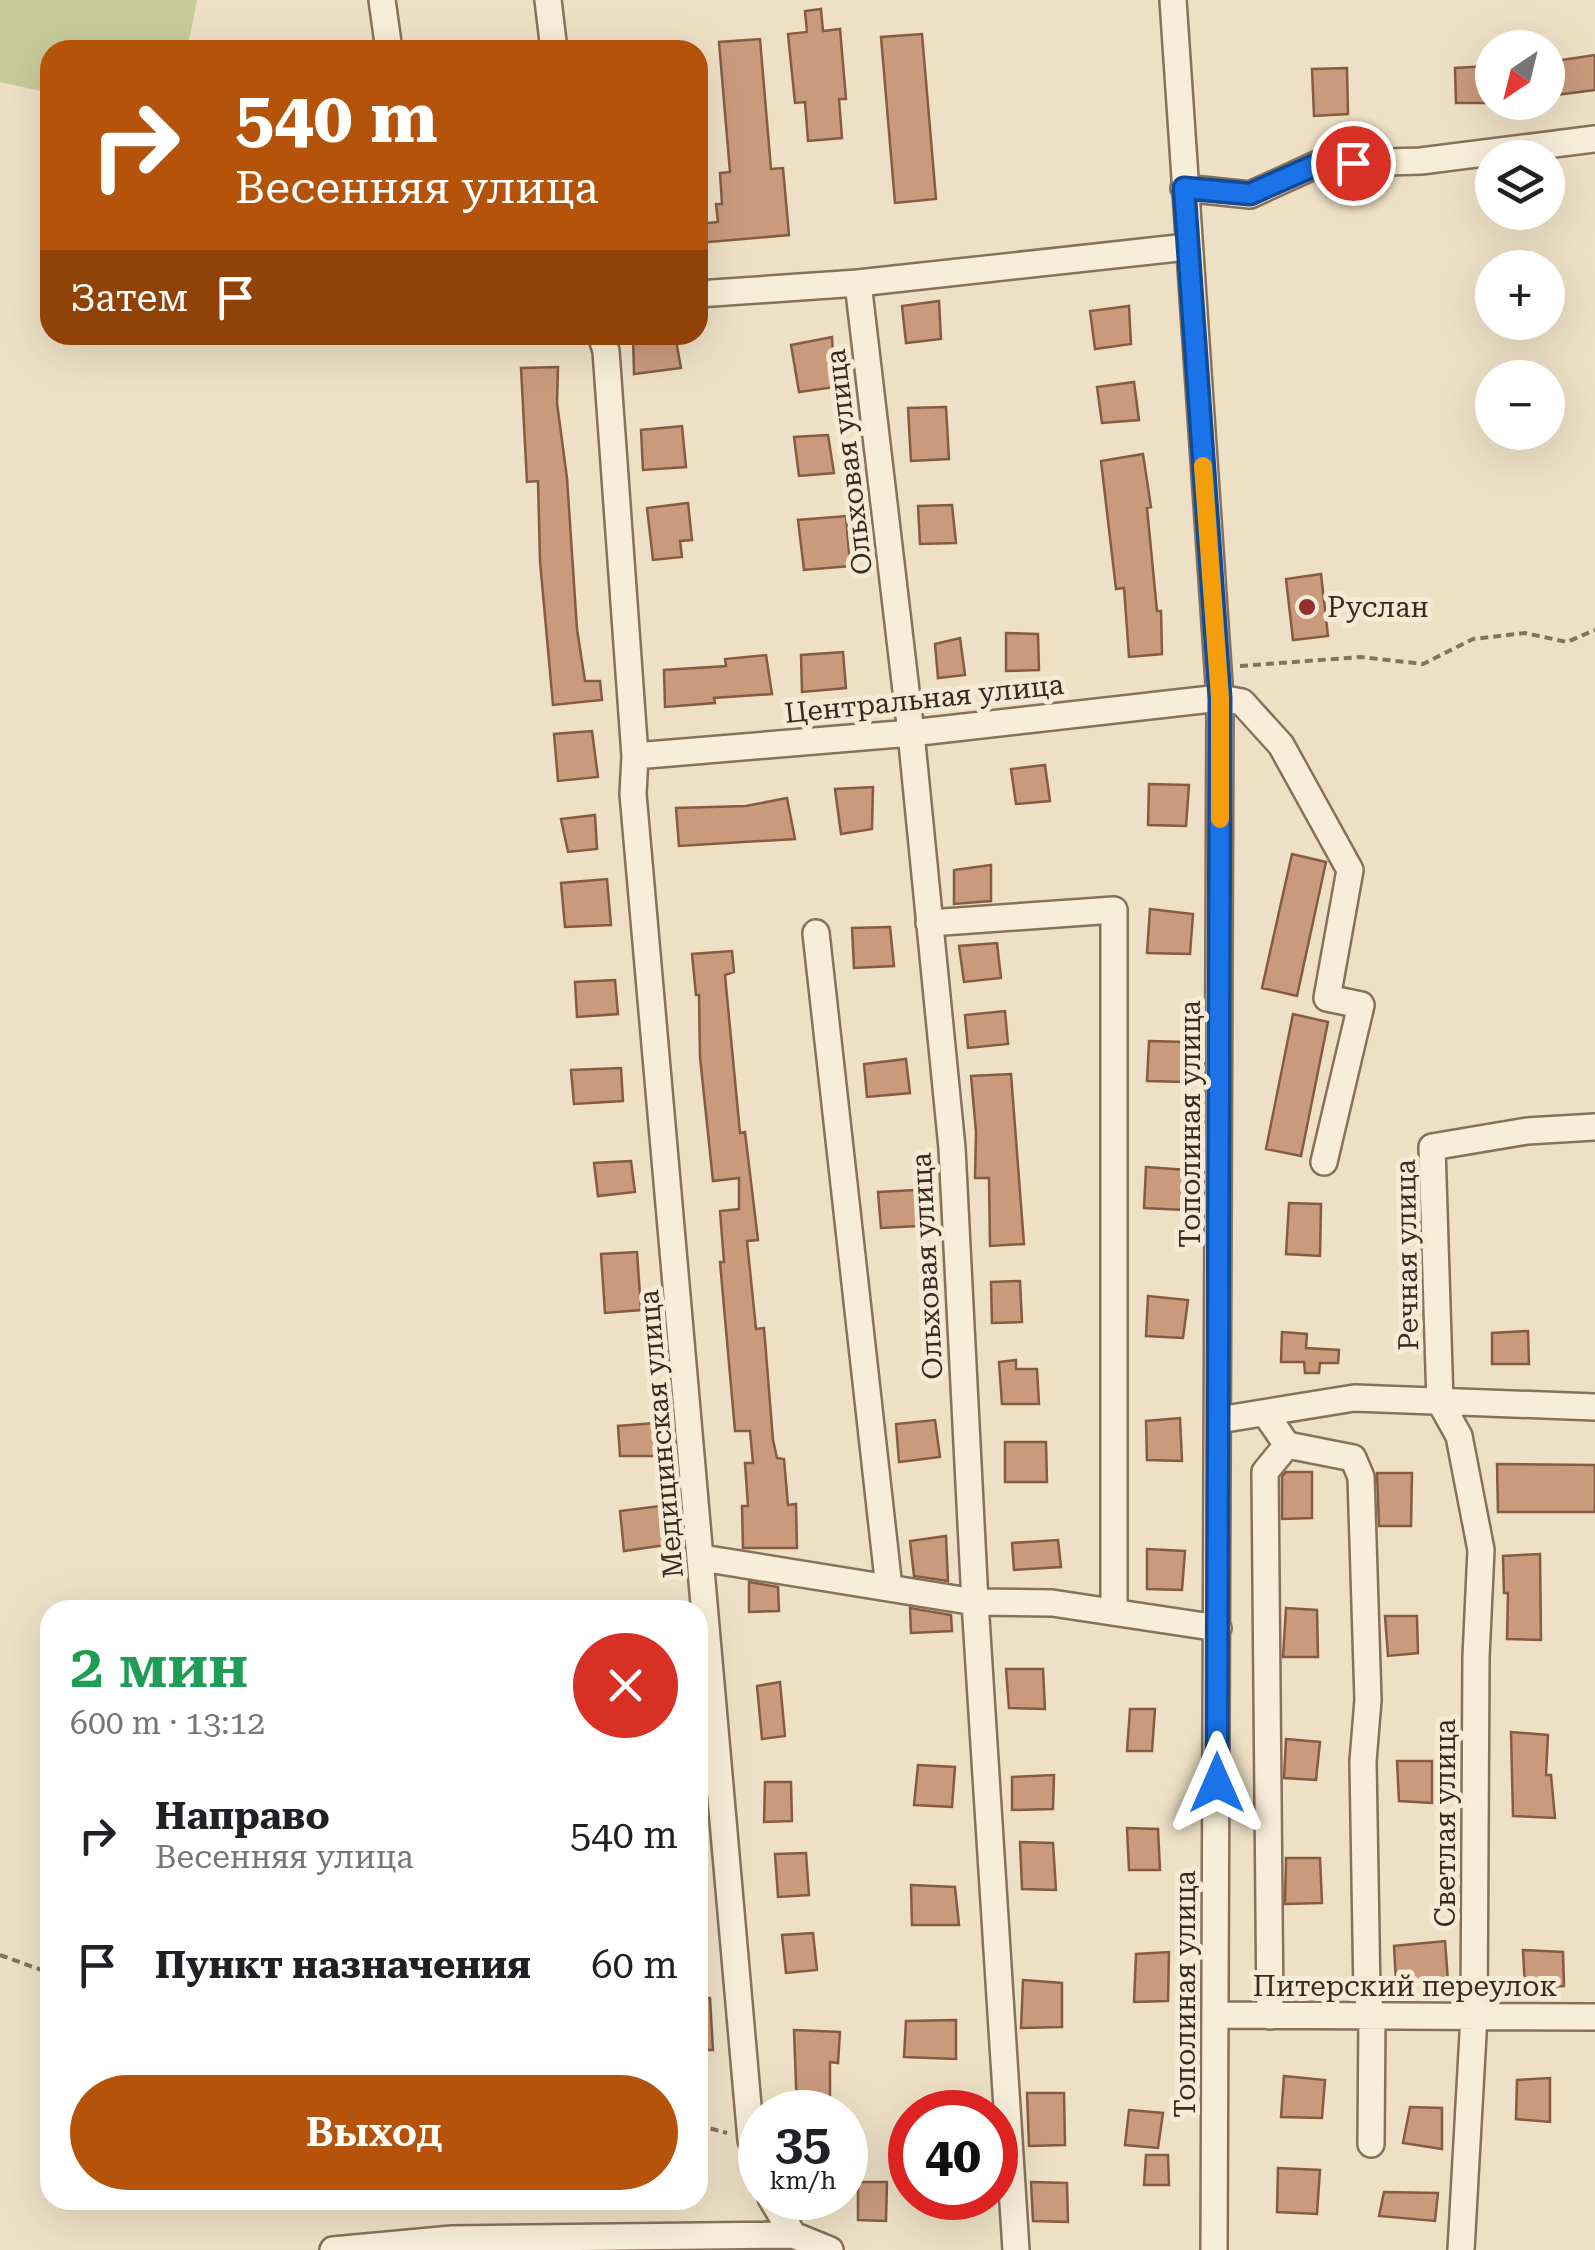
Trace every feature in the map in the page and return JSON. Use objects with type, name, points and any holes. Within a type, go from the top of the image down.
[{"type":"street","points":[[382,0],[388,40]]},
{"type":"street","points":[[548,0],[553,40]]},
{"type":"street","name":"Тополиная улица","points":[[1173,0],[1220,698],[1214,2250]]},
{"type":"street","points":[[1184,188],[1250,194],[1318,164],[1421,161],[1595,139]]},
{"type":"street","points":[[708,293],[858,283],[1188,247]]},
{"type":"street","name":"Ольховая улица","points":[[858,283],[911,732],[952,1148],[975,1602],[1016,2250]]},
{"type":"street","name":"Медицинская улица","points":[[604,345],[635,756],[633,794],[706,1600]]},
{"type":"street","points":[[1220,698],[1242,702],[1281,746],[1350,870],[1327,998],[1361,1005],[1324,1162]]},
{"type":"street","name":"Центральная улица","points":[[635,756],[911,732],[1220,698]]},
{"type":"street","points":[[930,923],[1114,910],[1114,1612]]},
{"type":"street","points":[[816,934],[889,1588]]},
{"type":"street","name":"Речная улица","points":[[1440,1402],[1432,1148],[1528,1131],[1595,1127]]},
{"type":"street","points":[[1220,1420],[1354,1398],[1595,1407]]},
{"type":"street","name":"Светлая улица","points":[[1440,1402],[1460,1436],[1481,1550],[1476,1656],[1474,2016],[1461,2250]]},
{"type":"street","points":[[1264,1412],[1287,1446],[1352,1458],[1360,1477],[1368,1700],[1363,1760],[1367,1994],[1372,2016],[1371,2144]]},
{"type":"street","points":[[1270,2016],[1266,1472],[1287,1446]]},
{"type":"street","points":[[702,1558],[975,1602],[1052,1603],[1218,1628]]},
{"type":"street","name":"Медицинская улица","points":[[708,1628],[748,2090]]},
{"type":"street","name":"Питерский переулок","points":[[1215,2015],[1595,2017]]},
{"type":"street","points":[[784,2220],[793,2235]]},
{"type":"street","points":[[333,2250],[452,2239],[793,2235],[830,2250]]},
{"type":"path","points":[[1237,666],[1362,657],[1423,664],[1473,638],[1525,633],[1567,642],[1595,630]]},
{"type":"path","points":[[0,1955],[40,1969]]},
{"type":"path","points":[[708,2128],[738,2136]]},
{"type":"green space","points":[[0,0],[197,0],[189,40],[40,40],[40,91],[0,82]]},
{"type":"building","points":[[821,9],[823,31],[840,29],[846,99],[839,99],[842,138],[808,141],[805,102],[795,103],[788,34],[807,32],[805,11]]},
{"type":"building","points":[[922,34],[936,199],[895,203],[881,37]]},
{"type":"building","points":[[760,39],[771,169],[783,168],[789,235],[708,242],[708,223],[718,222],[716,204],[722,204],[720,173],[730,172],[719,42]]},
{"type":"building","points":[[1595,55],[1595,90],[1565,94],[1565,59]]},
{"type":"building","points":[[1475,67],[1475,103],[1456,103],[1455,68]]},
{"type":"building","points":[[1347,68],[1348,114],[1314,116],[1312,69]]},
{"type":"building","points":[[939,301],[941,339],[906,343],[902,306]]},
{"type":"building","points":[[1129,306],[1131,344],[1095,349],[1090,311]]},
{"type":"building","points":[[832,337],[835,387],[799,392],[791,345]]},
{"type":"building","points":[[633,345],[677,345],[681,368],[634,374]]},
{"type":"building","points":[[558,367],[557,403],[567,478],[577,629],[585,681],[600,681],[602,700],[553,705],[540,561],[538,481],[527,482],[521,368]]},
{"type":"building","points":[[1134,382],[1139,420],[1102,423],[1097,387]]},
{"type":"building","points":[[946,407],[949,459],[911,461],[908,408]]},
{"type":"building","points":[[682,426],[686,467],[643,470],[641,430]]},
{"type":"building","points":[[828,435],[834,473],[799,476],[794,437]]},
{"type":"building","points":[[1143,454],[1151,507],[1147,508],[1157,611],[1161,611],[1162,654],[1129,657],[1124,588],[1116,589],[1101,461]]},
{"type":"building","points":[[688,503],[692,540],[680,541],[682,557],[653,560],[647,508]]},
{"type":"building","points":[[952,505],[956,543],[920,544],[918,506]]},
{"type":"building","points":[[846,516],[850,566],[804,570],[798,520]]},
{"type":"building","name":"Руслан","points":[[1321,574],[1328,636],[1293,640],[1286,579]]},
{"type":"building","points":[[1006,633],[1038,634],[1039,670],[1006,671]]},
{"type":"building","points":[[960,638],[965,675],[938,678],[935,644]]},
{"type":"building","points":[[843,652],[846,688],[802,692],[801,655]]},
{"type":"building","points":[[766,655],[772,694],[714,698],[715,703],[665,707],[664,670],[726,666],[725,659]]},
{"type":"building","points":[[592,731],[598,777],[558,781],[554,734]]},
{"type":"building","points":[[1045,765],[1050,801],[1016,804],[1011,769]]},
{"type":"building","points":[[1149,784],[1189,785],[1186,826],[1148,825]]},
{"type":"building","points":[[873,787],[872,829],[841,834],[835,789]]},
{"type":"building","points":[[787,798],[795,839],[679,846],[676,808],[746,806]]},
{"type":"building","points":[[595,815],[597,849],[568,852],[561,819]]},
{"type":"building","points":[[1292,854],[1326,862],[1297,996],[1262,988]]},
{"type":"building","points":[[991,865],[991,901],[954,904],[954,870]]},
{"type":"building","points":[[607,879],[611,925],[565,927],[561,883]]},
{"type":"building","points":[[1150,909],[1193,914],[1190,954],[1147,953]]},
{"type":"building","points":[[890,927],[894,966],[854,968],[852,928]]},
{"type":"building","points":[[997,943],[1001,978],[964,982],[959,946]]},
{"type":"building","points":[[732,951],[734,972],[725,975],[740,1133],[745,1132],[758,1240],[747,1241],[756,1329],[764,1328],[773,1440],[777,1458],[784,1459],[788,1505],[796,1504],[797,1548],[743,1548],[742,1506],[748,1506],[745,1463],[753,1463],[750,1431],[735,1431],[720,1262],[724,1262],[720,1211],[739,1209],[739,1178],[713,1181],[700,1057],[699,995],[692,954]]},
{"type":"building","points":[[615,980],[618,1014],[577,1017],[575,982]]},
{"type":"building","points":[[1005,1011],[1008,1044],[968,1048],[965,1015]]},
{"type":"building","points":[[1293,1014],[1328,1022],[1301,1156],[1266,1149]]},
{"type":"building","points":[[1149,1041],[1186,1042],[1185,1082],[1147,1081]]},
{"type":"building","points":[[906,1059],[910,1093],[867,1097],[864,1064]]},
{"type":"building","points":[[621,1068],[623,1101],[574,1104],[571,1070]]},
{"type":"building","points":[[1011,1074],[1024,1244],[990,1246],[989,1178],[975,1178],[971,1076]]},
{"type":"building","points":[[631,1161],[635,1192],[598,1196],[594,1163]]},
{"type":"building","points":[[1146,1167],[1187,1170],[1184,1210],[1144,1208]]},
{"type":"building","points":[[915,1190],[918,1226],[881,1228],[878,1192]]},
{"type":"building","points":[[1289,1203],[1321,1204],[1320,1256],[1286,1254]]},
{"type":"building","points":[[637,1252],[641,1310],[605,1313],[601,1254]]},
{"type":"building","points":[[1020,1281],[1022,1322],[992,1323],[991,1282]]},
{"type":"building","points":[[1148,1296],[1188,1300],[1183,1338],[1146,1336]]},
{"type":"building","points":[[1528,1331],[1529,1364],[1492,1364],[1492,1333]]},
{"type":"building","points":[[1282,1332],[1307,1334],[1306,1348],[1339,1350],[1338,1363],[1320,1363],[1319,1373],[1305,1373],[1304,1362],[1281,1362]]},
{"type":"building","points":[[1016,1360],[1016,1369],[1037,1369],[1039,1404],[1002,1404],[999,1362]]},
{"type":"building","points":[[1180,1418],[1182,1461],[1147,1460],[1146,1421]]},
{"type":"building","points":[[935,1420],[940,1457],[899,1462],[896,1424]]},
{"type":"building","points":[[655,1423],[657,1456],[620,1456],[618,1426]]},
{"type":"building","points":[[1005,1442],[1046,1442],[1047,1482],[1005,1482]]},
{"type":"building","points":[[1497,1464],[1595,1465],[1595,1512],[1498,1512]]},
{"type":"building","points":[[1286,1472],[1312,1472],[1312,1518],[1282,1519],[1282,1476]]},
{"type":"building","points":[[1377,1473],[1412,1473],[1411,1526],[1379,1526]]},
{"type":"building","points":[[661,1506],[666,1545],[624,1551],[620,1511]]},
{"type":"building","points":[[946,1536],[948,1581],[914,1576],[910,1541]]},
{"type":"building","points":[[1058,1540],[1061,1567],[1014,1570],[1012,1543]]},
{"type":"building","points":[[1147,1549],[1185,1551],[1182,1590],[1147,1589]]},
{"type":"building","points":[[1540,1554],[1541,1640],[1507,1639],[1508,1593],[1504,1593],[1503,1556]]},
{"type":"building","points":[[749,1582],[778,1587],[779,1611],[749,1612]]},
{"type":"building","points":[[910,1608],[951,1615],[952,1631],[911,1633]]},
{"type":"building","points":[[1286,1608],[1317,1610],[1318,1657],[1283,1657]]},
{"type":"building","points":[[1385,1616],[1417,1616],[1418,1653],[1388,1656]]},
{"type":"building","points":[[1006,1669],[1043,1669],[1045,1709],[1009,1708]]},
{"type":"building","points":[[780,1682],[785,1736],[762,1739],[757,1686]]},
{"type":"building","points":[[1130,1709],[1155,1709],[1152,1751],[1127,1751]]},
{"type":"building","points":[[1511,1732],[1548,1735],[1546,1775],[1551,1775],[1555,1818],[1513,1816]]},
{"type":"building","points":[[1286,1739],[1320,1742],[1316,1780],[1284,1778]]},
{"type":"building","points":[[1397,1761],[1432,1761],[1432,1803],[1399,1801]]},
{"type":"building","points":[[918,1765],[955,1767],[952,1807],[914,1805]]},
{"type":"building","points":[[1054,1775],[1053,1809],[1012,1810],[1012,1777]]},
{"type":"building","points":[[765,1782],[791,1782],[792,1821],[764,1822]]},
{"type":"building","points":[[1127,1828],[1158,1829],[1160,1870],[1129,1870]]},
{"type":"building","points":[[1020,1842],[1053,1843],[1056,1890],[1022,1889]]},
{"type":"building","points":[[806,1853],[809,1895],[778,1897],[775,1854]]},
{"type":"building","points":[[1286,1858],[1320,1858],[1322,1903],[1285,1904]]},
{"type":"building","points":[[911,1885],[955,1887],[959,1925],[912,1925]]},
{"type":"building","points":[[813,1933],[817,1970],[786,1973],[782,1935]]},
{"type":"building","points":[[1445,1941],[1448,1981],[1396,1982],[1394,1946]]},
{"type":"building","points":[[1523,1950],[1563,1952],[1564,1986],[1525,1988]]},
{"type":"building","points":[[1169,1952],[1168,2001],[1134,2002],[1136,1954]]},
{"type":"building","points":[[1023,1980],[1062,1983],[1062,2027],[1021,2028]]},
{"type":"building","points":[[708,1998],[710,1998],[713,2050],[708,2050]]},
{"type":"building","points":[[956,2020],[956,2059],[904,2057],[906,2021]]},
{"type":"building","points":[[794,2030],[840,2032],[838,2063],[830,2062],[830,2090],[796,2090]]},
{"type":"building","points":[[1284,2076],[1325,2080],[1322,2118],[1281,2117]]},
{"type":"building","points":[[1550,2078],[1550,2122],[1516,2119],[1517,2080]]},
{"type":"building","points":[[1027,2093],[1064,2093],[1065,2145],[1029,2146]]},
{"type":"building","points":[[1410,2107],[1442,2108],[1442,2149],[1403,2143]]},
{"type":"building","points":[[1129,2110],[1163,2113],[1158,2148],[1125,2145]]},
{"type":"building","points":[[1146,2155],[1168,2155],[1169,2185],[1144,2185]]},
{"type":"building","points":[[1278,2168],[1320,2170],[1317,2214],[1277,2212]]},
{"type":"building","points":[[868,2182],[887,2182],[886,2221],[858,2220],[868,2220]]},
{"type":"building","points":[[1031,2182],[1067,2183],[1068,2222],[1033,2221]]},
{"type":"building","points":[[1384,2192],[1438,2193],[1435,2221],[1379,2216]]},
{"type":"slow traffic","points":[[1203,466],[1220,698],[1220,819]]},
{"type":"place","name":"Руслан","points":[[1307,607]]},
{"type":"route","points":[[1217,1783],[1220,698],[1184,188],[1250,194],[1318,164],[1353,163]]}]
